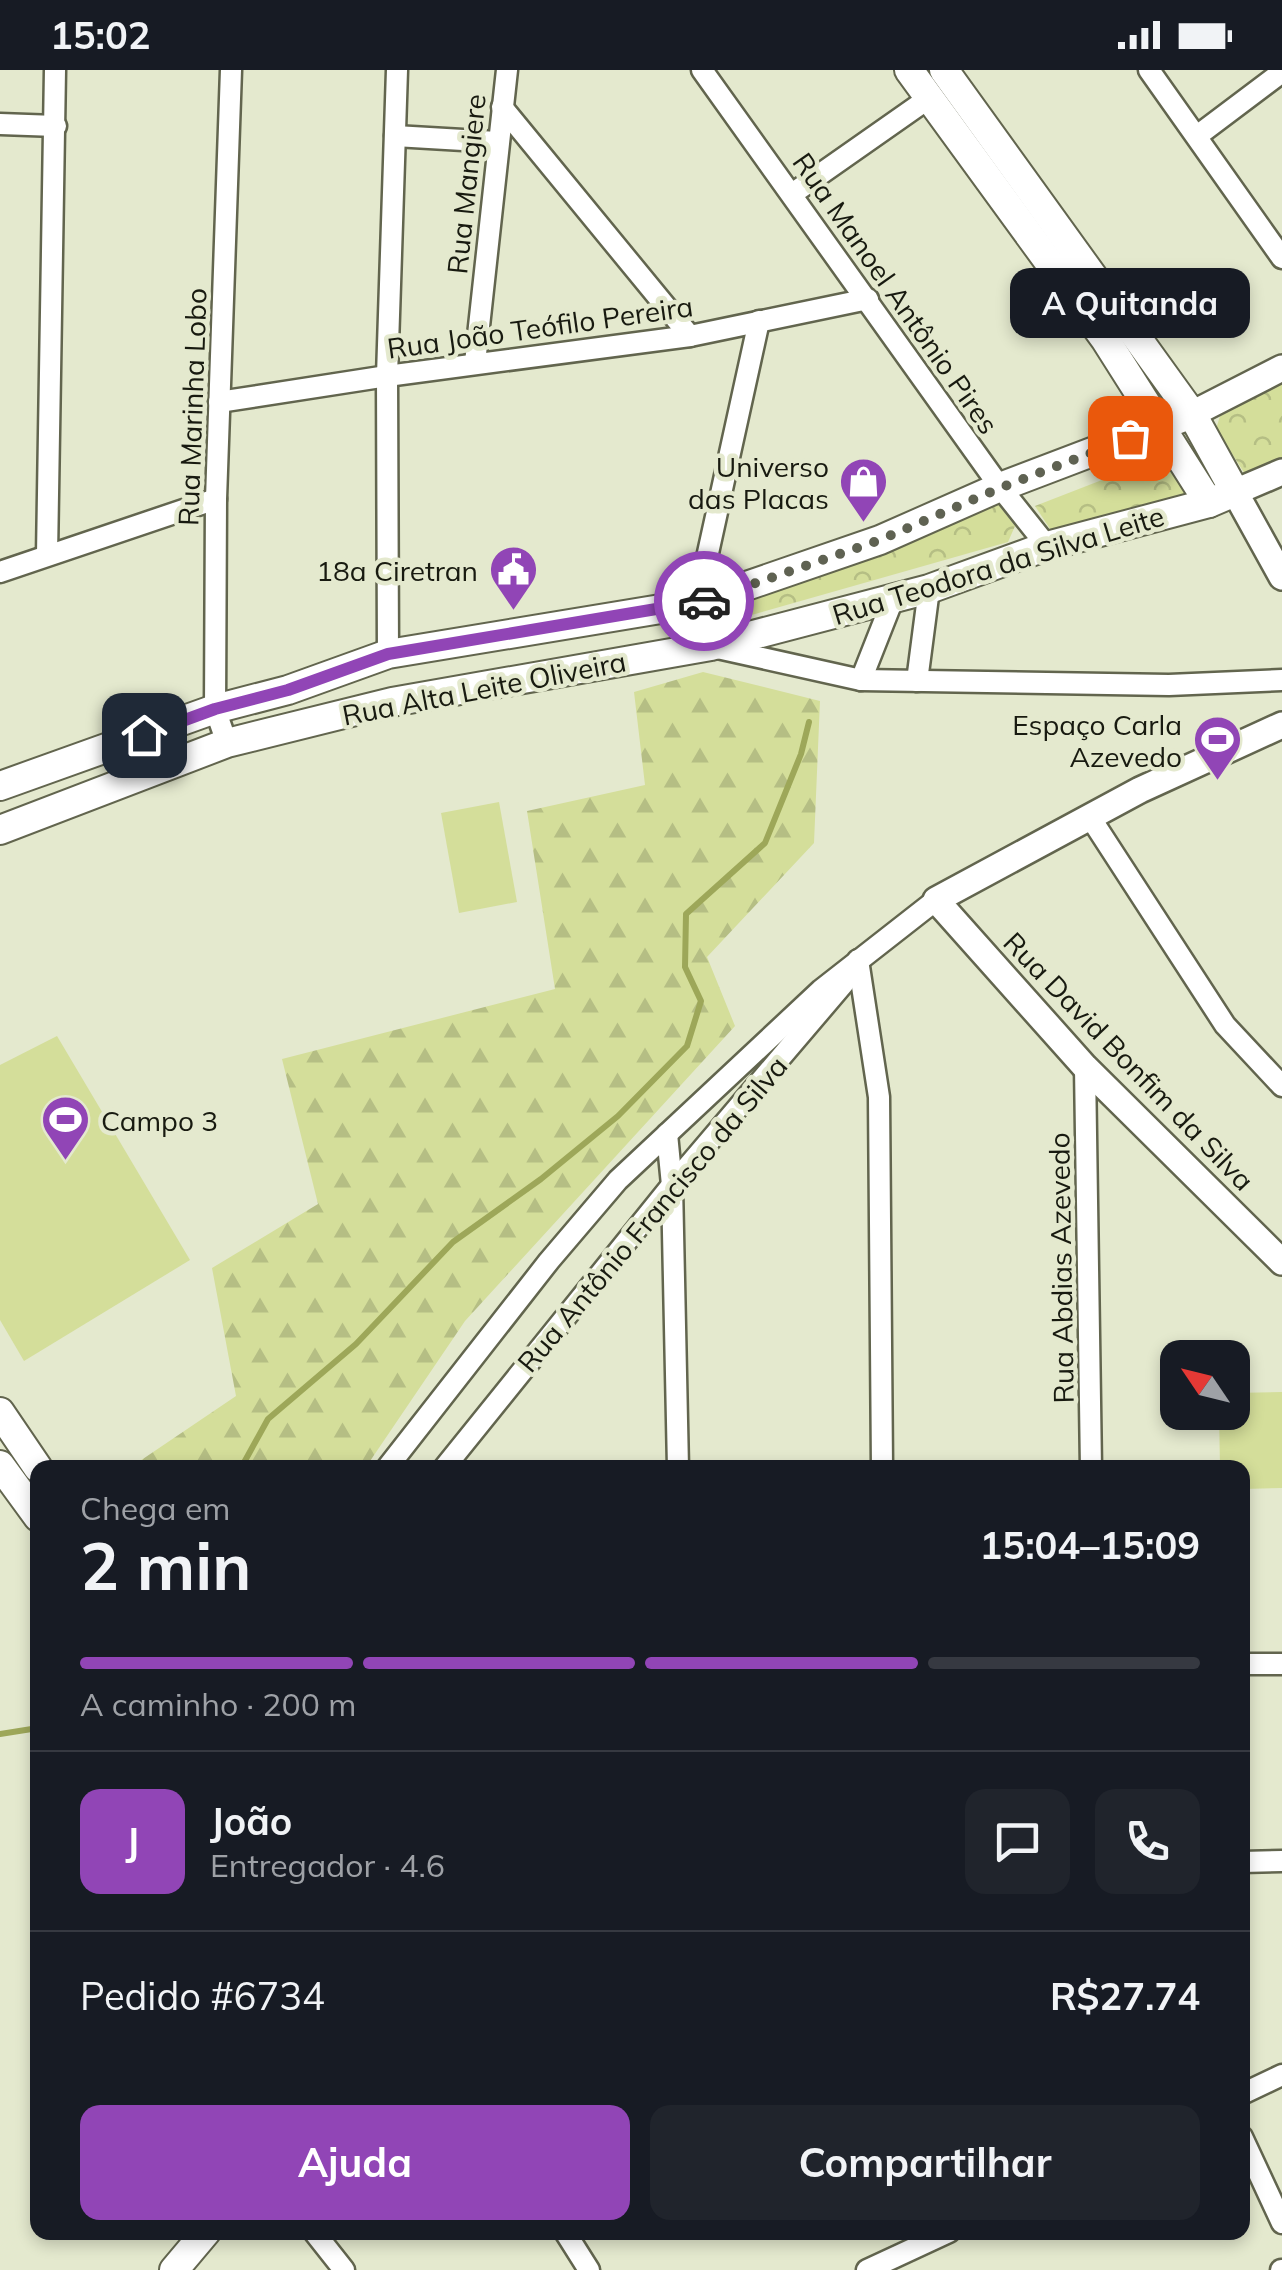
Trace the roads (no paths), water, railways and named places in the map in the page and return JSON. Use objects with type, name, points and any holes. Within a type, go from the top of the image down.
[{"type":"main road","points":[[909,70],[1105,340],[1162,426],[1222,498]]},
{"type":"main road","points":[[944,70],[1192,414],[1222,498]]},
{"type":"main road","name":"Rua Teodora da Silva Leite","points":[[698,603],[880,540],[1000,488],[1192,414]]},
{"type":"main road","name":"Rua Teodora da Silva Leite","points":[[711,646],[929,589],[1047,546],[1222,498]]},
{"type":"main road","name":"Rua Alta Leite Oliveira","points":[[0,786],[215,709],[288,690],[388,654],[698,603]]},
{"type":"main road","name":"Rua Alta Leite Oliveira","points":[[0,830],[227,743],[392,702],[711,646]]},
{"type":"main road","points":[[388,654],[392,702]]},
{"type":"main road","points":[[0,1412],[33,1460]]},
{"type":"main road","points":[[0,1465],[30,1506]]},
{"type":"main road","points":[[174,2270],[199,2240]]},
{"type":"street","points":[[47,555],[55,70]]},
{"type":"street","name":"Rua Marinha Lobo","points":[[227,743],[215,709],[216,499],[231,70]]},
{"type":"street","points":[[388,654],[387,376],[396,70]]},
{"type":"street","name":"Rua Mangiere","points":[[475,364],[507,70]]},
{"type":"street","name":"Rua Manoel Antônio Pires","points":[[702,70],[1000,488],[1047,546]]},
{"type":"street","points":[[1149,70],[1282,258]]},
{"type":"street","points":[[1197,136],[1282,72]]},
{"type":"street","points":[[792,194],[929,98]]},
{"type":"street","points":[[502,108],[690,336]]},
{"type":"street","points":[[0,124],[56,126]]},
{"type":"street","points":[[394,136],[498,142]]},
{"type":"street","name":"Rua João Teófilo Pereira","points":[[219,402],[690,336],[868,299]]},
{"type":"street","points":[[698,603],[759,321]]},
{"type":"street","name":"Rua Teodora da Silva Leite","points":[[1192,414],[1282,368]]},
{"type":"street","name":"Rua Teodora da Silva Leite","points":[[1222,498],[1282,472]]},
{"type":"street","points":[[1222,498],[1282,578]]},
{"type":"street","points":[[0,572],[216,499]]},
{"type":"street","points":[[916,681],[929,589]]},
{"type":"street","points":[[860,680],[893,599]]},
{"type":"street","name":"Rua Alta Leite Oliveira","points":[[711,646],[860,680],[1169,686],[1282,680]]},
{"type":"street","name":"Rua Antônio Francisco da Silva","points":[[393,1460],[618,1180],[858,960],[936,900],[1140,790],[1282,724]]},
{"type":"street","points":[[1090,817],[1225,1025],[1282,1086]]},
{"type":"street","name":"Rua David Bonfim da Silva","points":[[936,900],[1085,1067],[1282,1262]]},
{"type":"street","points":[[858,960],[879,1096],[882,1460]]},
{"type":"street","name":"Rua Antônio Francisco da Silva","points":[[450,1460],[672,1186],[847,980],[858,960]]},
{"type":"street","name":"Rua Abdias Azevedo","points":[[1085,1067],[1092,1460]]},
{"type":"street","points":[[667,1134],[672,1186],[678,1460]]},
{"type":"street","points":[[1250,1664],[1282,1664]]},
{"type":"street","points":[[1250,1862],[1282,1861]]},
{"type":"street","points":[[1250,2090],[1282,2075]]},
{"type":"street","points":[[1250,2154],[1282,2223]]},
{"type":"street","points":[[320,2240],[344,2270]]},
{"type":"street","points":[[570,2240],[589,2270]]},
{"type":"street","points":[[866,2270],[932,2240]]},
{"type":"waterway","points":[[245,1460],[268,1419],[356,1344],[453,1242],[541,1179],[618,1116],[687,1046],[701,1001],[685,967],[686,914],[765,843],[801,754],[809,722]]},
{"type":"waterway","points":[[0,1734],[30,1729]]},
{"type":"place","name":"A Quitanda","points":[[1130,438]]},
{"type":"place","name":"Universo das Placas","points":[[864,524]]},
{"type":"place","name":"18a Ciretran","points":[[513,612]]},
{"type":"place","name":"Espaço Carla Azevedo","points":[[1217,782]]},
{"type":"place","name":"Campo 3","points":[[66,1162]]}]
